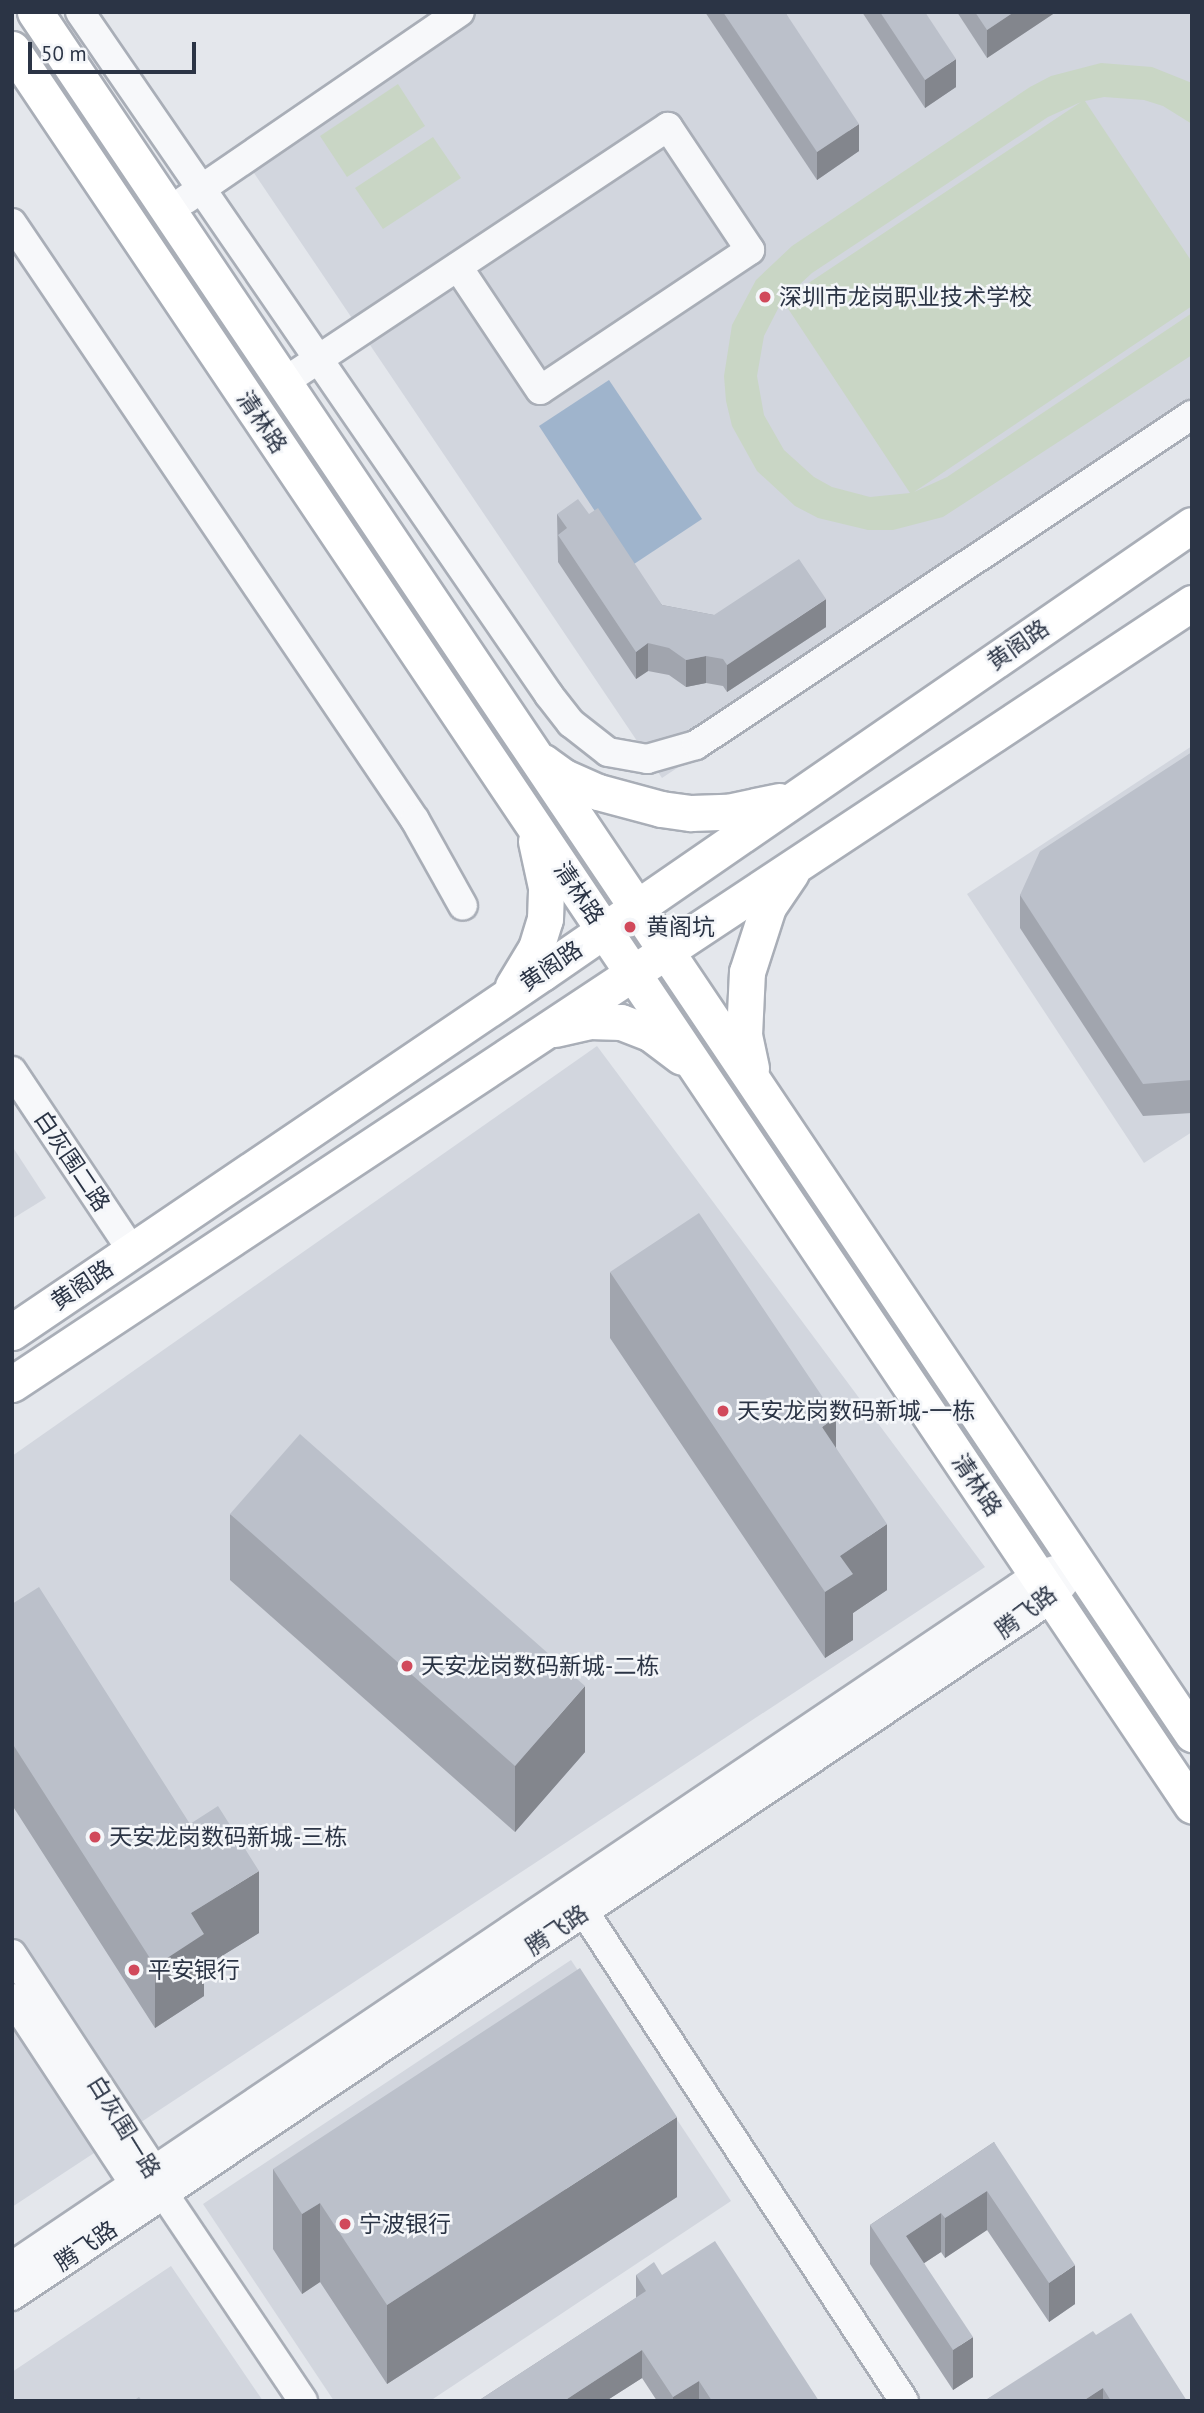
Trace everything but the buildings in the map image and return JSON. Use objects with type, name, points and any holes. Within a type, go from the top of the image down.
[{"type":"main road","name":"清林路","points":[[35,12],[1192,1734]]},
{"type":"main road","name":"清林路","points":[[12,49],[1192,1806]]},
{"type":"main road","name":"黄阁路","points":[[12,1332],[500,1002],[1192,525]]},
{"type":"main road","points":[[392,616],[425,594]]},
{"type":"main road","name":"黄阁路","points":[[12,1384],[526,1041],[1192,603]]},
{"type":"main road","points":[[534,755],[564,777],[598,792],[661,809],[691,813],[727,812],[766,806],[803,793]]},
{"type":"main road","points":[[500,1002],[520,978],[537,948],[545,919],[546,887],[542,863],[526,815]]},
{"type":"main road","points":[[760,1091],[744,1035],[743,1001],[747,972],[768,907],[785,880],[807,856]]},
{"type":"main road","points":[[526,1041],[560,1027],[589,1021],[621,1022],[650,1033],[676,1051],[703,1078]]},
{"type":"street","points":[[80,12],[571,723],[608,752],[647,759],[696,745],[1192,415]]},
{"type":"street","points":[[168,211],[460,12]]},
{"type":"street","points":[[284,382],[668,127],[750,250],[540,390],[458,267]]},
{"type":"street","points":[[12,223],[415,820],[463,906]]},
{"type":"street","name":"白灰围二路","points":[[12,1071],[132,1251]]},
{"type":"street","name":"腾飞路","points":[[12,2266],[151,2183],[1078,1565]]},
{"type":"street","points":[[577,1901],[904,2401]]},
{"type":"street","name":"白灰围一路","points":[[12,1954],[151,2183]]},
{"type":"street","name":"白灰围一路","points":[[12,1998],[151,2183]]},
{"type":"street","points":[[151,2183],[303,2401]]},
{"type":"street","name":"腾飞路","points":[[12,2297],[151,2183]]},
{"type":"shaded area","name":"深圳市龙岗职业技术学校","points":[[468,12],[1192,12],[1192,426],[662,778],[250,167]]},
{"type":"shaded area","points":[[1192,746],[1192,1132],[1144,1163],[967,894]]},
{"type":"shaded area","points":[[597,1046],[985,1567],[12,2207],[12,1456]]},
{"type":"shaded area","points":[[12,1146],[46,1198],[12,1219]]},
{"type":"shaded area","points":[[571,1960],[731,2201],[430,2401],[334,2401],[203,2204]]},
{"type":"shaded area","points":[[171,2266],[263,2401],[12,2401],[12,2372]]},
{"type":"green space","points":[[1101,63],[1152,67],[1192,83],[1192,124],[1163,106],[1144,100],[1104,97],[1085,101],[1192,262],[1192,306],[914,492],[947,477],[1192,313],[1192,355],[943,517],[893,530],[868,530],[818,518],[795,506],[757,471],[732,426],[726,401],[724,376],[732,325],[756,280],[792,246],[1030,87],[1051,76]],"holes":[[[1081,102],[786,298],[785,298],[812,273],[1048,117]],[[783,301],[910,493],[870,497],[832,487],[814,477],[784,450],[764,415],[757,376],[764,336]]]},
{"type":"green space","points":[[398,84],[425,126],[347,177],[320,136]]},
{"type":"green space","points":[[433,137],[461,178],[383,229],[355,188]]},
{"type":"water","points":[[609,380],[702,519],[631,566],[539,426]]},
{"type":"place","name":"深圳市龙岗职业技术学校","points":[[765,297]]},
{"type":"place","name":"黄阁坑","points":[[630,927]]},
{"type":"place","name":"天安龙岗数码新城-一栋","points":[[723,1411]]},
{"type":"place","name":"天安龙岗数码新城-二栋","points":[[407,1666]]},
{"type":"place","name":"天安龙岗数码新城-三栋","points":[[95,1837]]},
{"type":"place","name":"平安银行","points":[[134,1970]]},
{"type":"place","name":"宁波银行","points":[[345,2224]]}]
